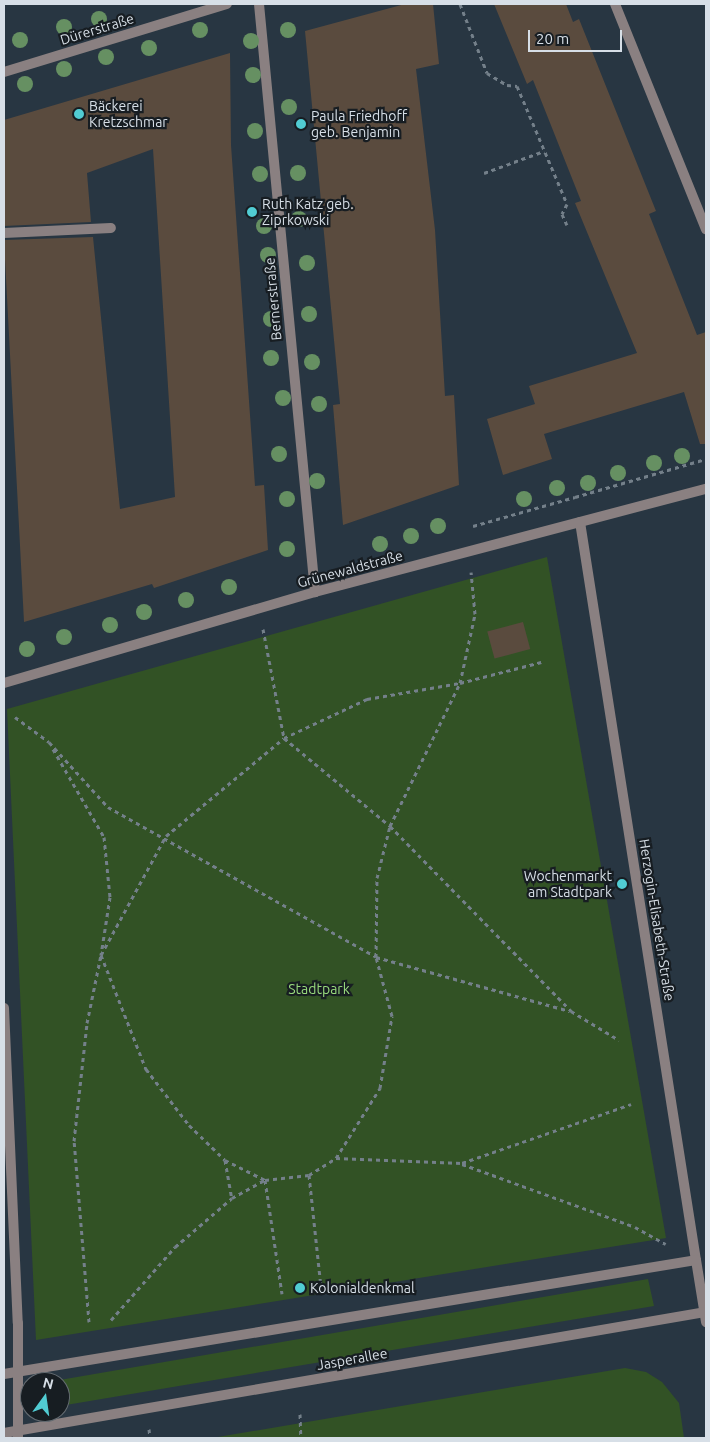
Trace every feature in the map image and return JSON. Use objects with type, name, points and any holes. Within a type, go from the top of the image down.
[{"type":"street","name":"Dürerstraße","points":[[4,72],[227,4]]},
{"type":"street","name":"Bernerstraße","points":[[259,4],[315,592]]},
{"type":"street","points":[[614,4],[706,229]]},
{"type":"street","points":[[4,233],[111,228]]},
{"type":"street","name":"Grünewaldstraße","points":[[4,683],[315,592],[706,489]]},
{"type":"street","name":"Herzogin-Elisabeth-Straße","points":[[580,522],[705,1317]]},
{"type":"street","points":[[4,1008],[18,1372],[18,1434]]},
{"type":"street","points":[[4,1374],[696,1260]]},
{"type":"street","name":"Jasperallee","points":[[4,1433],[18,1434],[705,1317]]},
{"type":"path","points":[[460,4],[487,73],[507,85],[517,86],[567,204],[562,214],[567,225]]},
{"type":"path","points":[[484,174],[544,151]]},
{"type":"path","points":[[580,522],[575,497],[706,459]]},
{"type":"path","points":[[111,1320],[175,1246],[232,1198],[265,1180],[309,1175],[336,1158],[380,1088],[392,1016],[376,957],[376,878],[390,826],[460,683],[475,614],[471,567]]},
{"type":"path","points":[[262,626],[284,738],[390,826],[571,1011],[619,1040]]},
{"type":"path","points":[[101,955],[166,836],[284,738],[367,699],[460,683],[542,662]]},
{"type":"path","points":[[15,717],[49,742],[108,807],[166,836],[376,957],[571,1011]]},
{"type":"path","points":[[49,742],[104,837],[110,897],[101,955],[87,1023],[74,1141],[89,1322]]},
{"type":"path","points":[[101,955],[146,1069],[189,1125],[225,1160],[265,1180]]},
{"type":"path","points":[[462,1163],[631,1104]]},
{"type":"path","points":[[336,1158],[462,1163],[635,1227],[696,1260]]},
{"type":"path","points":[[225,1160],[232,1198]]},
{"type":"path","points":[[309,1175],[321,1287]]},
{"type":"path","points":[[265,1180],[282,1294]]},
{"type":"path","points":[[300,1414],[301,1438]]},
{"type":"green space","name":"Stadtpark","points":[[547,557],[666,1238],[36,1340],[7,709]]},
{"type":"green space","points":[[648,1279],[654,1306],[70,1404],[70,1378]]},
{"type":"green space","points":[[625,1368],[646,1372],[662,1382],[679,1403],[684,1438],[212,1438]]},
{"type":"building","points":[[405,4],[433,4],[439,64],[416,69],[435,230],[445,396],[454,395],[459,485],[343,525],[333,405],[340,404],[305,31]]},
{"type":"building","points":[[494,4],[566,4],[573,22],[579,19],[656,211],[649,214],[697,335],[706,332],[706,444],[700,444],[684,392],[544,434],[552,459],[503,475],[487,419],[535,404],[529,386],[637,353],[575,203],[581,201],[533,80],[527,84]]},
{"type":"building","points":[[230,53],[231,145],[255,486],[264,485],[268,550],[154,588],[152,584],[24,622],[4,240],[93,237],[120,509],[175,497],[153,149],[87,173],[91,222],[4,226],[4,120]]},
{"type":"building","points":[[523,622],[530,649],[495,659],[487,632]]},
{"type":"place","name":"Bäckerei Kretzschmar","points":[[79,114]]},
{"type":"place","name":"Paula Friedhoff geb. Benjamin","points":[[301,124]]},
{"type":"place","name":"Ruth Katz geb. Ziprkowski","points":[[252,212]]},
{"type":"place","name":"Wochenmarkt am Stadtpark","points":[[622,884]]},
{"type":"place","name":"Kolonialdenkmal","points":[[300,1288]]}]
